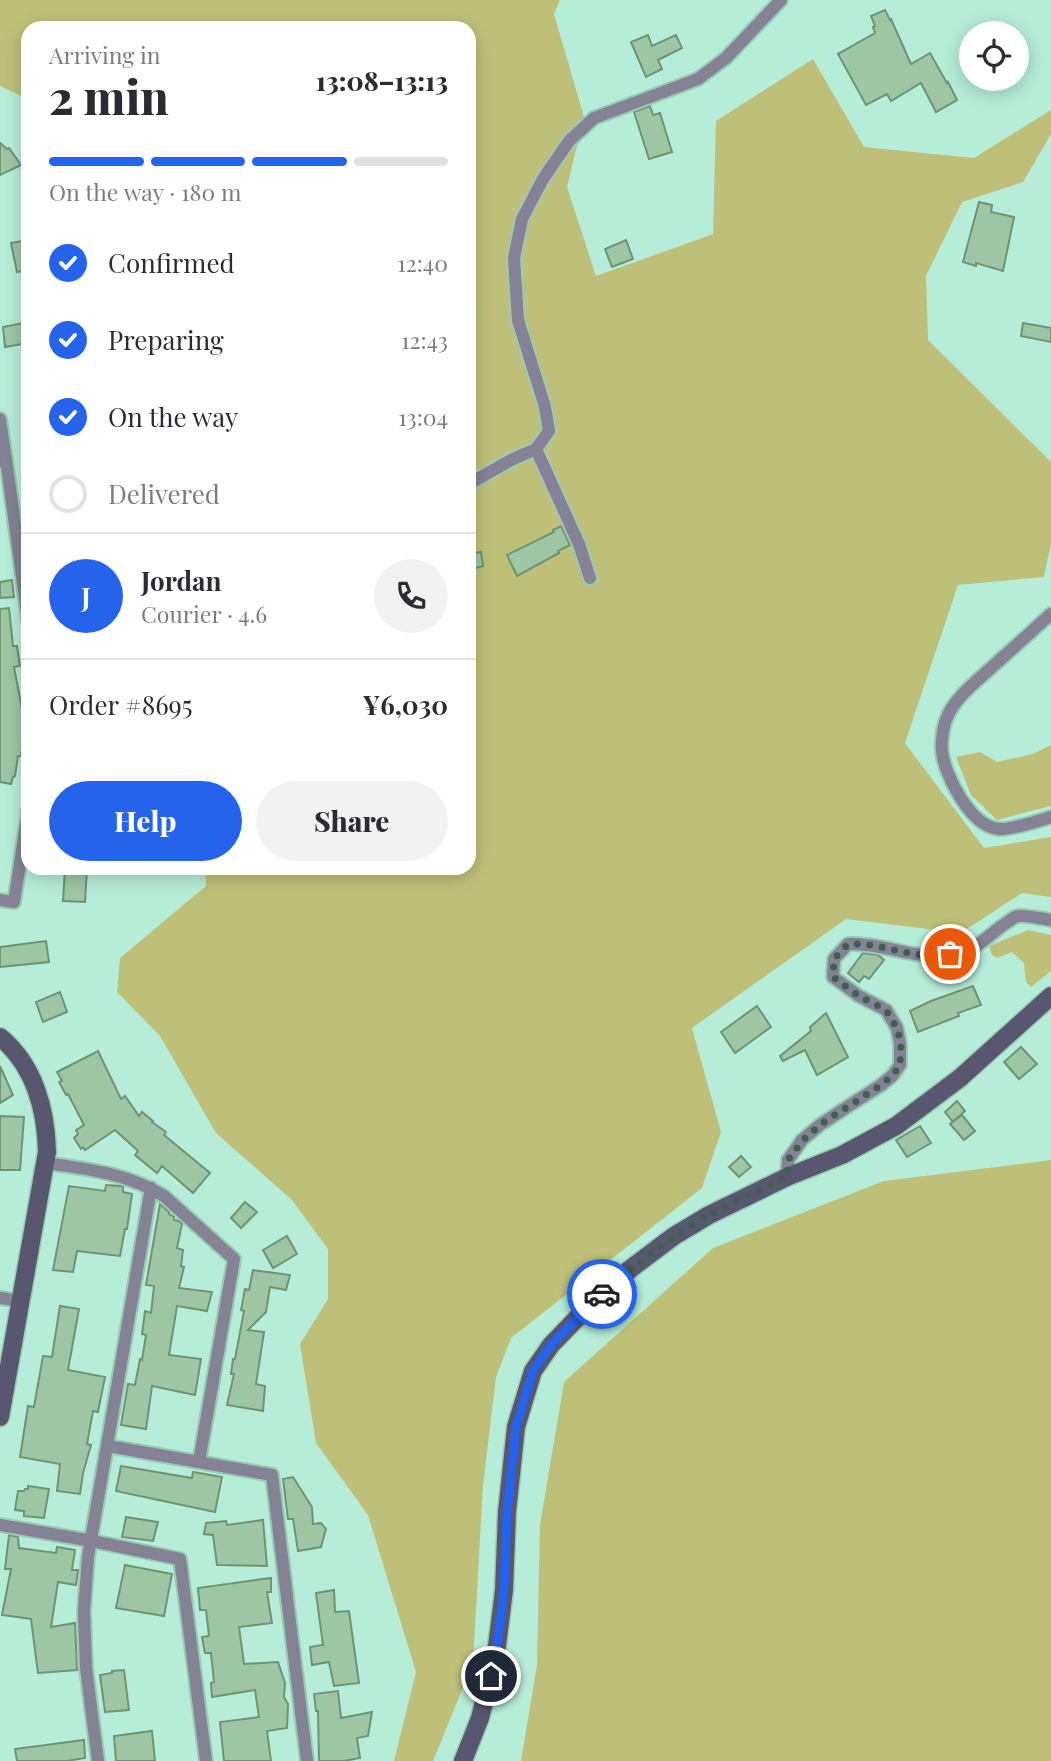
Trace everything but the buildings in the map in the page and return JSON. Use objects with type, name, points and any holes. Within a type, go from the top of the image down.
[{"type":"street","points":[[476,480],[536,449],[549,431],[545,407],[518,320],[514,258],[522,219],[543,179],[569,141],[594,118],[698,79],[726,58],[781,0]]},
{"type":"street","points":[[0,419],[3,461],[21,575]]},
{"type":"street","points":[[536,449],[579,544],[590,578]]},
{"type":"street","points":[[1051,614],[955,704],[947,716],[941,748],[944,764],[961,797],[974,816],[988,827],[1000,830],[1051,817]]},
{"type":"street","points":[[0,900],[14,902],[21,857]]},
{"type":"street","points":[[787,1177],[788,1160],[803,1140],[821,1124],[881,1085],[900,1065],[901,1044],[897,1028],[886,1010],[859,996],[833,977],[834,959],[848,944],[863,943],[910,954],[941,956],[962,953],[1019,916],[1051,920]]},
{"type":"street","points":[[463,1761],[480,1718],[496,1654],[504,1590],[507,1512],[516,1427],[533,1371],[551,1345],[629,1270],[674,1236],[709,1215],[787,1177],[842,1155],[896,1126],[960,1078],[1051,996]]},
{"type":"street","points":[[0,1037],[21,1059],[38,1095],[46,1126],[47,1152],[0,1417]]},
{"type":"street","points":[[45,1163],[101,1171],[151,1188],[164,1196],[234,1259],[199,1462]]},
{"type":"street","points":[[98,1761],[86,1668],[85,1611],[89,1557],[151,1188]]},
{"type":"street","points":[[0,1298],[20,1301]]},
{"type":"street","points":[[108,1446],[272,1475],[307,1761]]},
{"type":"street","points":[[0,1525],[180,1559],[206,1761]]},
{"type":"green space","points":[[0,0],[560,0],[554,14],[584,117],[567,187],[596,276],[713,234],[716,121],[813,59],[864,147],[974,158],[1051,110],[1051,134],[1023,182],[962,202],[926,276],[928,340],[1051,462],[1051,543],[1044,577],[958,585],[905,743],[984,848],[1051,837],[1051,897],[1022,893],[961,933],[846,919],[692,1028],[721,1132],[702,1188],[511,1338],[496,1377],[483,1486],[473,1663],[433,1761],[394,1761],[416,1672],[368,1515],[316,1443],[300,1344],[328,1299],[328,1249],[292,1200],[216,1133],[160,1036],[117,992],[120,958],[206,886],[205,875],[476,875],[476,21],[21,21],[21,96],[0,86]]},
{"type":"green space","points":[[1051,745],[1051,806],[997,820],[971,795],[956,757],[980,752],[997,762],[1033,754]]},
{"type":"green space","points":[[1028,930],[1051,935],[1051,971],[1031,987],[1026,982],[1024,963],[1012,952],[997,958],[992,955],[989,946]]},
{"type":"green space","points":[[1051,1160],[1051,1761],[521,1761],[537,1665],[540,1525],[564,1382],[713,1248],[884,1181]]},
{"type":"way so far","points":[[602,1294],[674,1236],[709,1215],[787,1177],[788,1160],[803,1140],[821,1124],[881,1085],[900,1065],[901,1044],[897,1028],[886,1010],[859,996],[833,977],[834,959],[848,944],[863,943],[923,956],[950,954]]},
{"type":"route","points":[[491,1676],[504,1590],[507,1512],[516,1427],[533,1371],[551,1345],[602,1294]]}]
